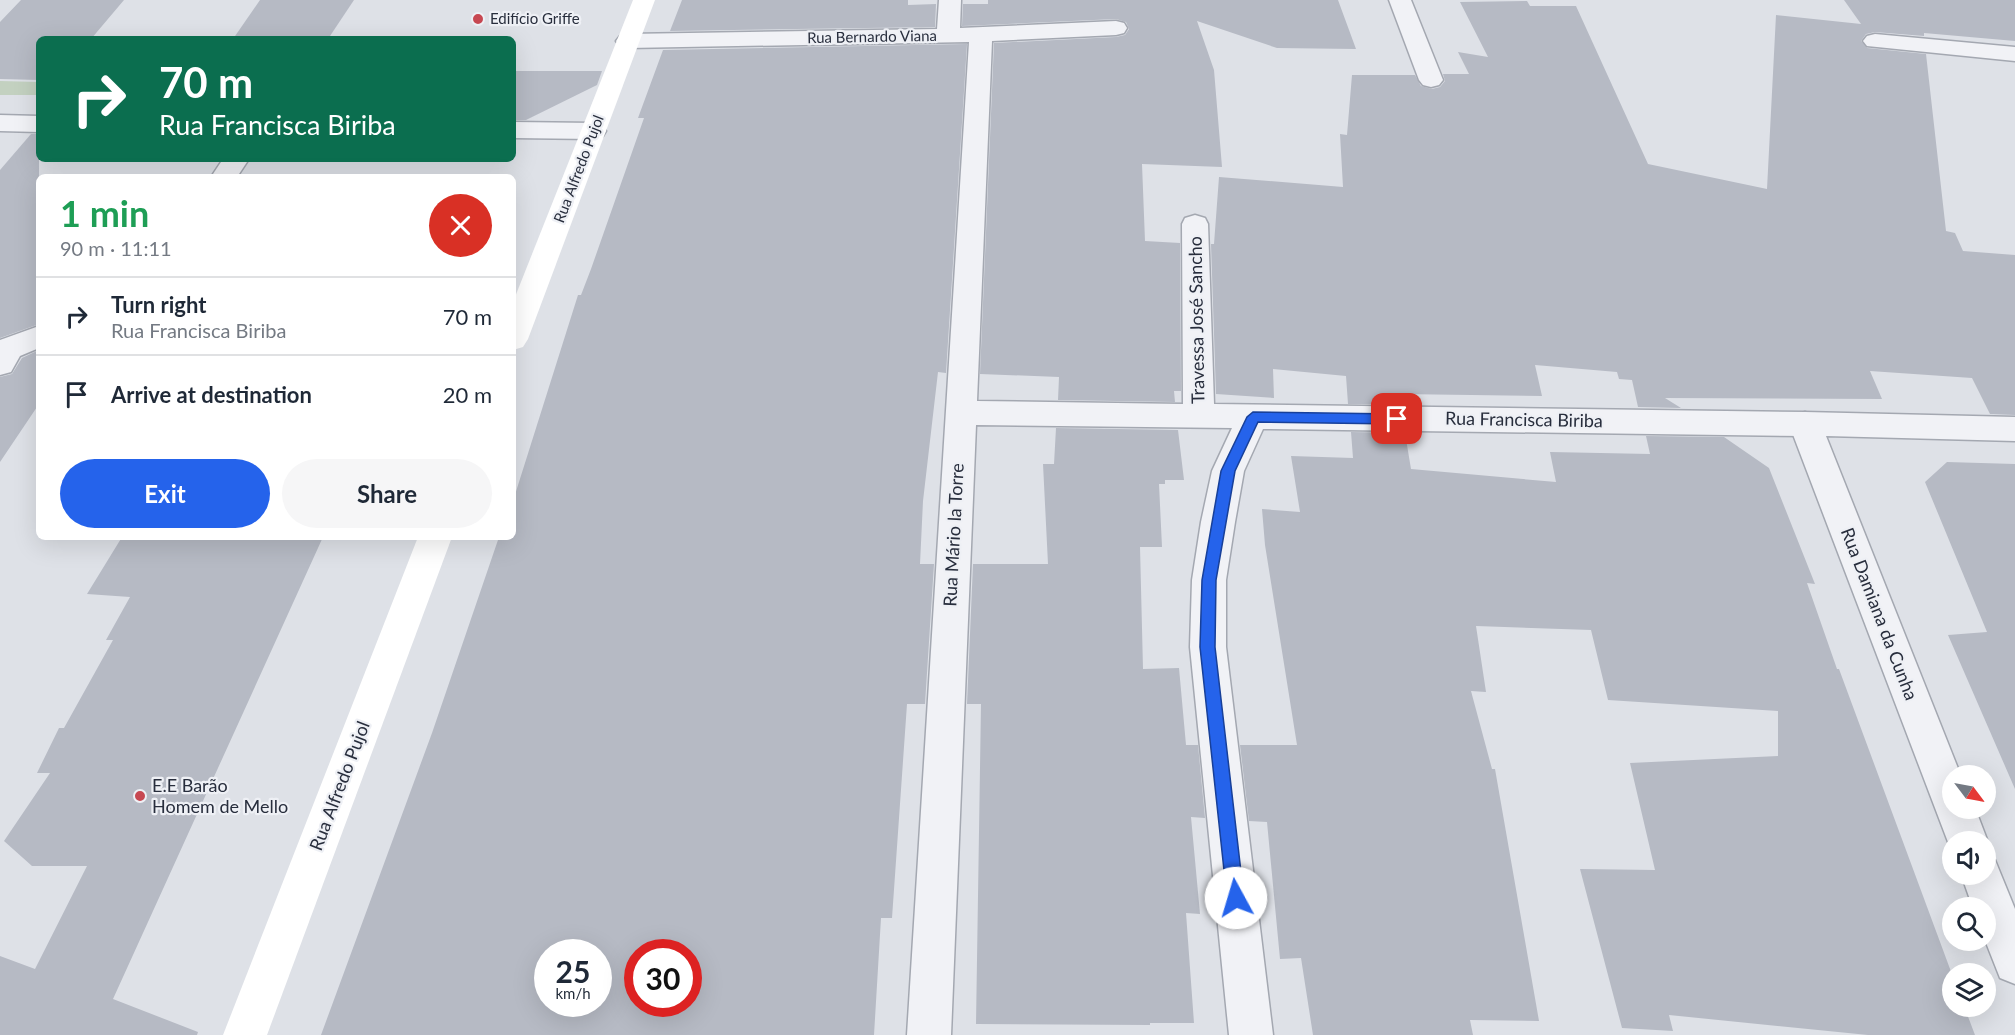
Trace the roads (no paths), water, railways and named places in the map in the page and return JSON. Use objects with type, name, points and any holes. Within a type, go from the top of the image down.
[{"type":"main road","name":"Rua Alfredo Pujol","points":[[516,331],[644,0]]},
{"type":"main road","name":"Rua Alfredo Pujol","points":[[245,1035],[434,540]]},
{"type":"street","points":[[948,36],[950,0]]},
{"type":"street","points":[[1400,0],[1431,80]]},
{"type":"street","name":"Rua Bernardo Viana","points":[[628,41],[948,36],[1116,28]]},
{"type":"street","name":"Rua Mário la Torre","points":[[929,1035],[981,35]]},
{"type":"street","points":[[1875,41],[2015,54]]},
{"type":"street","points":[[0,123],[36,124]]},
{"type":"street","points":[[516,130],[594,131]]},
{"type":"street","name":"Travessa José Sancho","points":[[1195,224],[1199,416]]},
{"type":"street","points":[[0,364],[10,348],[36,338]]},
{"type":"street","name":"Rua Francisca Biriba","points":[[960,413],[1805,424],[2015,429]]},
{"type":"street","points":[[1251,1035],[1208,647],[1209,580],[1218,522],[1228,471],[1253,417]]},
{"type":"street","name":"Rua Damiana da Cunha","points":[[1805,424],[1942,775]]},
{"type":"street","points":[[1985,885],[2015,963]]},
{"type":"place","name":"Edifício Griffe","points":[[478,19]]},
{"type":"place","name":"E.E Barão Homem de Mello","points":[[140,796]]}]
